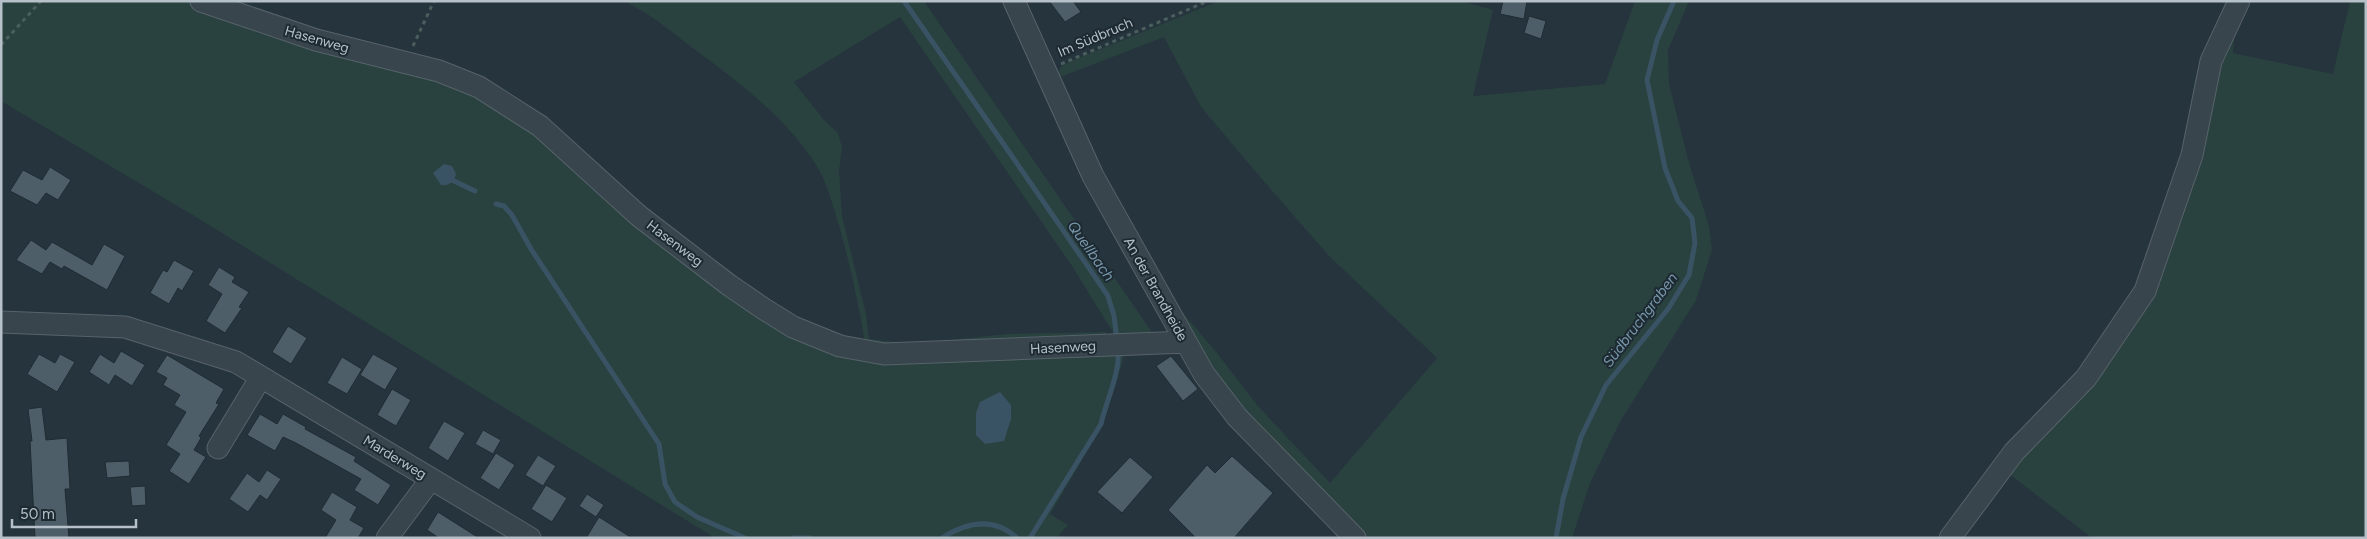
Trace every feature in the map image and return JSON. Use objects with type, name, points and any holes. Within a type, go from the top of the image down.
[{"type":"street","name":"Hasenweg","points":[[201,1],[316,40],[439,71],[479,87],[540,126],[639,216],[729,285],[793,327],[840,346],[884,354],[1186,342]]},
{"type":"street","name":"An der Brandheide","points":[[1014,1],[1094,176],[1204,374],[1238,417],[1355,538]]},
{"type":"street","points":[[1950,538],[2014,452],[2086,378],[2145,291],[2192,155],[2211,61],[2239,1]]},
{"type":"street","name":"Marderweg","points":[[1,322],[125,327],[236,362],[530,538]]},
{"type":"street","points":[[218,448],[261,377]]},
{"type":"street","points":[[387,538],[431,478]]},
{"type":"path","points":[[1,45],[41,1]]},
{"type":"path","points":[[405,63],[434,1]]},
{"type":"path","name":"Im Südbruch","points":[[1047,70],[1208,1]]},
{"type":"green space","points":[[1,1],[190,1],[472,89],[826,346],[1126,350],[1103,424],[1050,514],[1068,525],[1057,538],[715,538],[196,217],[1,101]]},
{"type":"green space","points":[[624,1],[924,1],[1156,338],[1122,347],[1072,266],[900,17],[794,82],[824,120],[838,133],[842,147],[839,171],[842,216],[866,314],[869,339],[910,344],[1007,334],[1106,332],[1108,342],[866,348],[851,273],[828,190],[822,175],[807,152],[795,136],[767,107],[736,81],[656,20]]},
{"type":"green space","points":[[1219,1],[1462,1],[1493,10],[1473,96],[1605,84],[1635,1],[1689,1],[1668,50],[1669,84],[1689,163],[1709,226],[1712,250],[1696,300],[1620,422],[1590,483],[1572,538],[1361,538],[1229,400],[1202,360],[1095,170],[1065,108],[1054,78],[1061,67],[1069,62]],"holes":[[[1164,37],[1201,107],[1329,256],[1437,358],[1330,483],[1257,405],[1183,313],[1148,260],[1086,147],[1063,97],[1058,78]]]},
{"type":"green space","points":[[2226,1],[2248,1],[2234,37],[2233,53],[2333,74],[2350,1],[2366,1],[2366,538],[2092,538],[1999,466],[2105,338],[2137,289],[2175,195],[2196,75]]},
{"type":"water","points":[[444,164],[452,166],[456,174],[454,181],[447,185],[441,185],[433,173]]},
{"type":"water","points":[[1000,392],[1011,405],[1011,419],[1004,441],[985,444],[976,435],[976,413],[980,402]]},
{"type":"building","points":[[1049,1],[1073,1],[1081,12],[1065,22]]},
{"type":"building","points":[[1503,1],[1527,1],[1524,19],[1500,14]]},
{"type":"building","points":[[1529,16],[1546,21],[1541,39],[1524,33]]},
{"type":"building","points":[[50,167],[71,180],[58,200],[46,193],[37,205],[10,191],[23,170],[42,180]]},
{"type":"building","points":[[31,240],[46,250],[52,242],[92,265],[104,244],[125,256],[107,290],[64,266],[62,269],[50,262],[42,274],[16,260]]},
{"type":"building","points":[[174,260],[194,271],[182,291],[178,288],[169,304],[150,293],[163,270],[167,272]]},
{"type":"building","points":[[219,267],[235,277],[232,282],[249,292],[239,307],[242,308],[225,333],[206,321],[222,294],[208,285]]},
{"type":"building","points":[[288,326],[307,338],[291,364],[272,352]]},
{"type":"building","points":[[121,351],[145,365],[132,386],[115,375],[109,385],[89,372],[100,354],[114,363]]},
{"type":"building","points":[[39,354],[55,363],[60,354],[75,362],[57,392],[27,374]]},
{"type":"building","points":[[373,354],[398,368],[385,390],[360,375]]},
{"type":"building","points":[[167,355],[224,389],[216,403],[219,404],[199,436],[201,438],[194,450],[206,457],[189,484],[169,471],[180,454],[166,445],[186,412],[174,405],[180,395],[163,385],[167,378],[156,372]]},
{"type":"building","points":[[1171,356],[1198,389],[1183,401],[1156,366]]},
{"type":"building","points":[[342,357],[362,369],[347,394],[327,383]]},
{"type":"building","points":[[392,389],[411,400],[396,426],[377,415]]},
{"type":"building","points":[[42,407],[46,440],[67,438],[70,489],[65,489],[69,538],[35,538],[30,441],[32,441],[28,409]]},
{"type":"building","points":[[260,414],[277,424],[283,414],[306,427],[305,429],[356,457],[354,461],[391,485],[378,505],[354,490],[361,479],[296,443],[283,437],[275,451],[247,435]]},
{"type":"building","points":[[444,421],[465,433],[448,461],[428,448]]},
{"type":"building","points":[[483,430],[501,440],[493,454],[475,444]]},
{"type":"building","points":[[496,453],[515,465],[499,490],[480,478]]},
{"type":"building","points":[[538,455],[556,466],[543,486],[525,475]]},
{"type":"building","points":[[1232,456],[1273,493],[1234,538],[1196,538],[1168,510],[1207,465],[1215,473]]},
{"type":"building","points":[[1130,457],[1153,477],[1122,513],[1097,492]]},
{"type":"building","points":[[129,461],[130,476],[107,478],[105,462]]},
{"type":"building","points":[[267,470],[281,479],[267,500],[260,495],[248,512],[229,499],[247,473],[259,482]]},
{"type":"building","points":[[546,485],[567,498],[552,522],[531,509]]},
{"type":"building","points":[[145,486],[146,505],[132,506],[130,487]]},
{"type":"building","points":[[332,492],[357,507],[350,520],[364,528],[358,538],[325,538],[336,520],[321,510]]},
{"type":"building","points":[[587,494],[604,505],[596,517],[579,506]]},
{"type":"building","points":[[438,512],[479,538],[439,538],[427,530]]},
{"type":"building","points":[[599,517],[632,538],[586,538]]},
{"type":"waterway","name":"Quellbach","points":[[904,1],[1108,296],[1114,316],[1117,340]]},
{"type":"waterway","name":"Südbruchgraben","points":[[1556,538],[1563,499],[1581,437],[1606,385],[1668,309],[1689,275],[1695,243],[1692,218],[1678,201],[1665,168],[1647,80],[1657,40],[1674,1]]},
{"type":"waterway","points":[[454,181],[475,191]]},
{"type":"waterway","points":[[496,204],[504,206],[512,215],[531,249],[659,444],[665,484],[675,502],[697,517],[745,538]]},
{"type":"waterway","name":"Quellbach","points":[[1030,538],[1101,424],[1115,376],[1118,349]]},
{"type":"waterway","points":[[942,538],[961,528],[980,524],[999,527],[1017,538]]},
{"type":"waterway","points":[[793,538],[811,538]]}]
